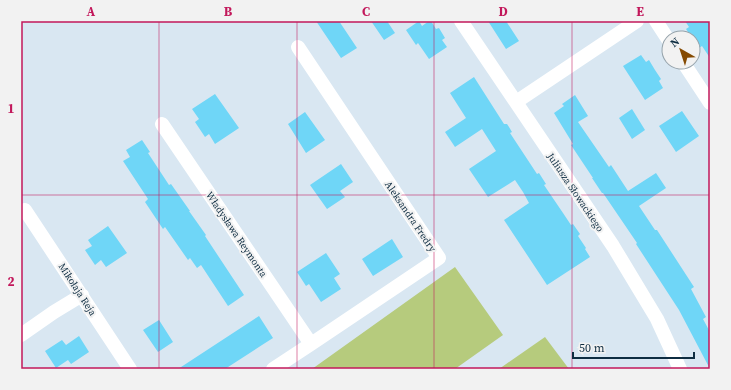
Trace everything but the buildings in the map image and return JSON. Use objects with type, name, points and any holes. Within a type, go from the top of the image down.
[{"type":"street","name":"Juliusza Słowackiego","points":[[461,21],[613,246],[656,319],[680,369]]},
{"type":"street","points":[[516,102],[637,21]]},
{"type":"street","points":[[656,21],[662,30]]},
{"type":"street","name":"Aleksandra Fredry","points":[[272,369],[439,258],[298,47]]},
{"type":"street","points":[[688,70],[710,103]]},
{"type":"street","name":"Władysława Reymonta","points":[[162,124],[311,344]]},
{"type":"street","name":"Mikołaja Reja","points":[[25,210],[130,369]]},
{"type":"street","points":[[21,335],[82,295]]},
{"type":"green space","points":[[455,267],[503,335],[455,369],[312,369]]},
{"type":"green space","points":[[545,337],[569,369],[499,369]]}]
